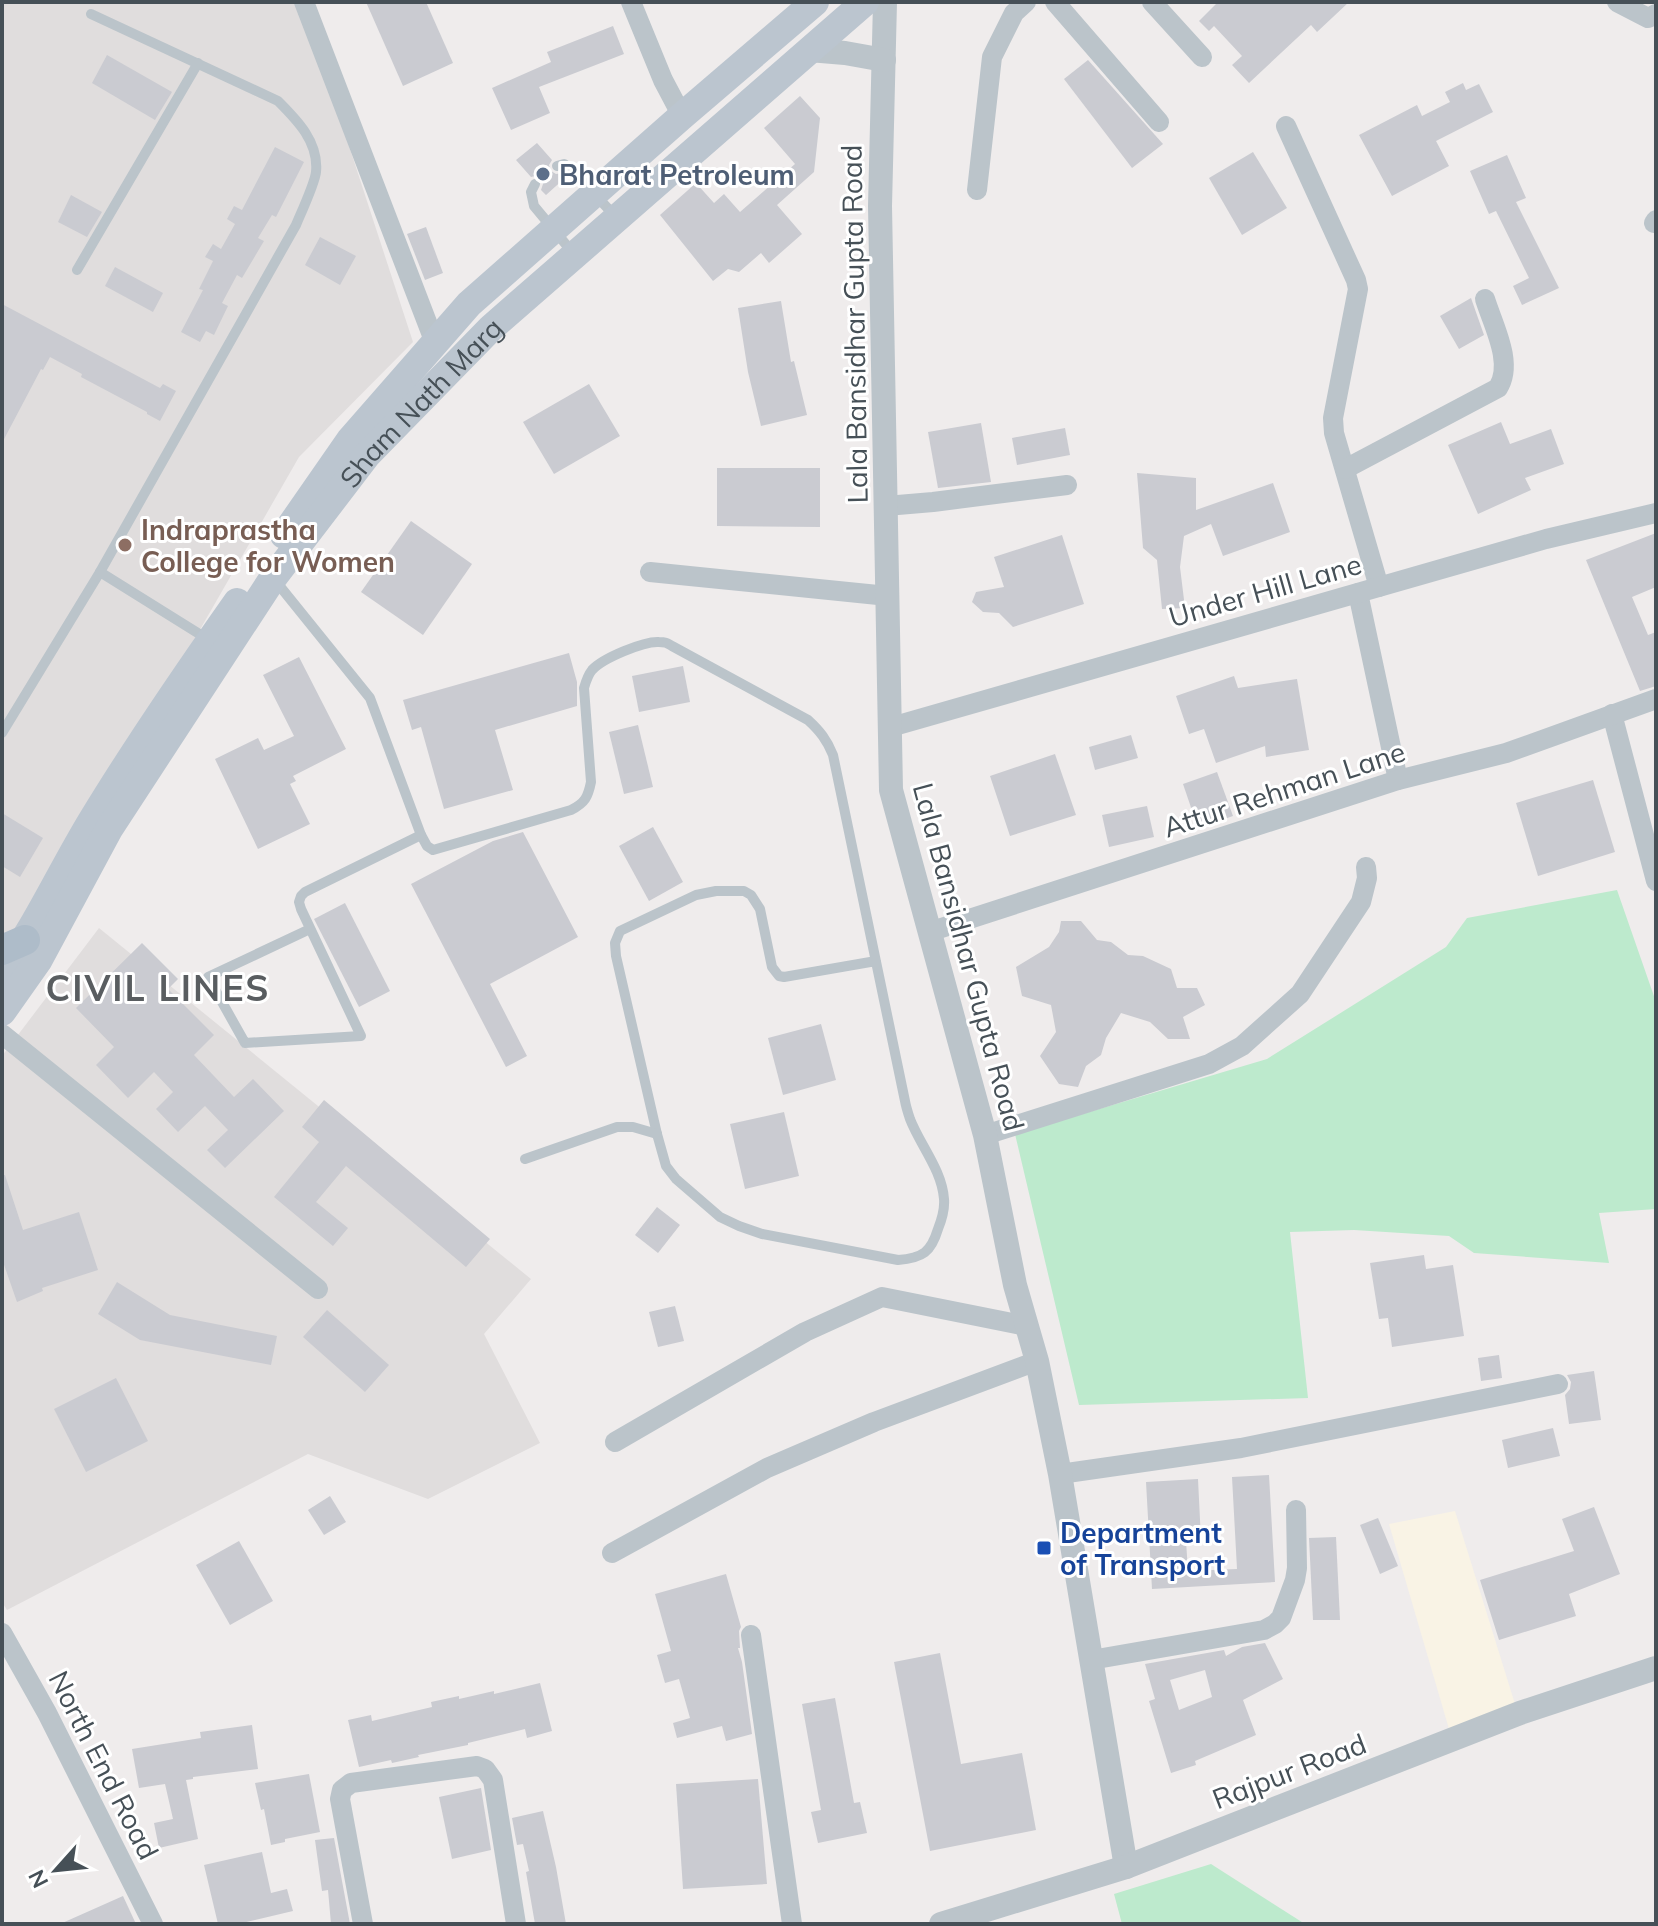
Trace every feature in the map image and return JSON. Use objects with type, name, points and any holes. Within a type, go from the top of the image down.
[{"type":"main road","name":"Sham Nath Marg","points":[[2,1012],[38,961],[109,829],[218,646],[350,440],[469,304],[815,2]]},
{"type":"main road","name":"Sham Nath Marg","points":[[2,973],[13,945],[92,821],[218,646],[367,455],[491,328],[865,2]]},
{"type":"street","points":[[304,2],[435,343]]},
{"type":"street","points":[[631,2],[663,80],[682,116]]},
{"type":"street","name":"Lala Bansidhar Gupta Road","points":[[885,2],[880,206],[891,790],[985,1135],[1015,1285],[1037,1361],[1060,1474],[1126,1867]]},
{"type":"street","points":[[977,190],[992,57],[1014,13],[1026,2]]},
{"type":"street","points":[[1055,2],[1159,122]]},
{"type":"street","points":[[1152,2],[1202,57]]},
{"type":"street","points":[[1617,2],[1648,18],[1656,14]]},
{"type":"street","points":[[809,50],[884,60]]},
{"type":"street","points":[[1286,126],[1358,289],[1333,418],[1334,433],[1379,587]]},
{"type":"street","points":[[1345,469],[1498,388],[1504,375],[1505,361],[1485,299]]},
{"type":"street","points":[[886,506],[1067,485]]},
{"type":"street","name":"Under Hill Lane","points":[[891,727],[1546,539],[1656,513]]},
{"type":"street","points":[[650,572],[888,596]]},
{"type":"street","points":[[1358,593],[1398,780]]},
{"type":"street","name":"Attur Rehman Lane","points":[[929,932],[1398,780],[1506,753],[1656,699]]},
{"type":"street","points":[[1612,714],[1656,881]]},
{"type":"street","points":[[985,1135],[1209,1064],[1242,1046],[1300,994],[1361,902],[1367,878],[1366,867]]},
{"type":"street","points":[[2,1034],[318,1289]]},
{"type":"street","points":[[615,1442],[805,1332],[882,1297],[1027,1326]]},
{"type":"street","points":[[612,1553],[767,1468],[874,1422],[1037,1361]]},
{"type":"street","points":[[1060,1474],[1241,1448],[1558,1384]]},
{"type":"street","points":[[1091,1660],[1264,1630],[1275,1624],[1281,1618],[1295,1580],[1296,1510]]},
{"type":"street","name":"North End Road","points":[[2,1633],[47,1713],[153,1924]]},
{"type":"street","points":[[751,1635],[792,1924]]},
{"type":"street","name":"Rajpur Road","points":[[941,1924],[1126,1867],[1520,1713],[1656,1668]]},
{"type":"street","points":[[363,1924],[340,1799],[342,1790],[351,1783],[477,1766],[485,1769],[493,1780],[516,1924]]},
{"type":"lane","points":[[2,733],[100,572],[296,225],[316,172],[313,148],[300,122],[278,101],[91,14]]},
{"type":"lane","points":[[77,270],[198,63]]},
{"type":"lane","points":[[557,166],[568,166],[616,217]]},
{"type":"lane","points":[[535,184],[531,192],[534,206],[574,255]]},
{"type":"lane","points":[[100,572],[218,646]]},
{"type":"lane","points":[[273,578],[370,698],[421,835],[433,850],[571,810],[582,804],[588,796],[591,782],[584,688],[587,677],[600,663],[618,653],[653,642],[665,642],[808,720],[820,731],[833,755],[910,1120],[941,1184],[944,1198],[944,1212],[933,1246],[911,1259],[898,1260],[762,1234],[720,1217],[676,1179],[666,1166],[657,1134],[615,943],[620,931],[696,895],[744,891],[751,895],[760,909],[772,967],[779,976],[876,961]]},
{"type":"lane","points":[[310,929],[208,977],[245,1043],[361,1036],[299,902],[305,892],[421,835]]},
{"type":"lane","points":[[525,1159],[617,1127],[633,1127],[657,1134]]},
{"type":"shaded area","name":"Indraprastha College for Women","points":[[2,2],[299,2],[413,342],[299,457],[198,633],[17,932],[2,935]]},
{"type":"shaded area","points":[[99,928],[531,1279],[484,1334],[540,1443],[428,1499],[308,1454],[7,1610],[2,1602],[2,1056]]},
{"type":"shaded area","points":[[1455,1511],[1515,1704],[1449,1729],[1389,1524]]},
{"type":"green space","points":[[1617,890],[1656,1002],[1656,1209],[1599,1213],[1609,1263],[1474,1253],[1449,1236],[1354,1230],[1290,1232],[1308,1398],[1079,1405],[1015,1134],[1267,1059],[1446,947],[1467,918]]},
{"type":"green space","points":[[1211,1864],[1305,1924],[1122,1924],[1114,1894]]},
{"type":"building","points":[[366,2],[426,2],[453,63],[403,86]]},
{"type":"building","points":[[1218,2],[1349,2],[1317,32],[1311,25],[1249,83],[1232,65],[1242,56],[1214,26],[1209,31],[1199,21]]},
{"type":"building","points":[[613,26],[624,54],[539,87],[550,113],[511,130],[492,88],[551,62],[547,52]]},
{"type":"building","points":[[107,55],[172,92],[155,120],[92,83]]},
{"type":"building","points":[[1088,60],[1163,144],[1132,168],[1064,79]]},
{"type":"building","points":[[1463,83],[1466,90],[1479,84],[1493,112],[1436,141],[1449,166],[1392,196],[1359,135],[1417,105],[1422,116],[1450,102],[1445,92]]},
{"type":"building","points":[[800,96],[820,118],[814,172],[777,205],[802,234],[769,263],[761,253],[739,272],[728,269],[713,281],[660,215],[696,183],[714,203],[724,194],[740,212],[795,164],[764,128]]},
{"type":"building","points":[[537,143],[552,160],[549,165],[551,171],[566,177],[546,195],[541,190],[541,179],[531,177],[516,160]]},
{"type":"building","points":[[275,147],[304,162],[276,217],[272,215],[258,238],[264,241],[242,278],[237,275],[222,303],[228,306],[214,335],[206,331],[200,342],[181,332],[203,290],[199,289],[213,261],[205,257],[213,244],[221,249],[235,224],[227,219],[234,206],[242,210]]},
{"type":"building","points":[[1253,152],[1287,208],[1242,235],[1209,178]]},
{"type":"building","points":[[1507,155],[1526,198],[1516,202],[1559,288],[1522,305],[1513,286],[1529,278],[1496,211],[1489,214],[1470,171]]},
{"type":"building","points":[[71,195],[102,212],[87,237],[58,222]]},
{"type":"building","points":[[426,227],[443,273],[425,280],[407,234]]},
{"type":"building","points":[[320,237],[356,256],[340,285],[305,265]]},
{"type":"building","points":[[115,267],[163,293],[153,312],[105,286]]},
{"type":"building","points":[[1471,298],[1484,335],[1459,349],[1440,316]]},
{"type":"building","points":[[781,301],[791,362],[794,361],[807,415],[761,426],[748,372],[738,308]]},
{"type":"building","points":[[2,304],[160,388],[163,384],[176,391],[160,421],[50,357],[2,443]]},
{"type":"building","points":[[589,384],[620,436],[554,474],[523,422]]},
{"type":"building","points":[[1501,422],[1510,444],[1551,429],[1564,464],[1525,478],[1531,490],[1478,514],[1448,445]]},
{"type":"building","points":[[981,423],[991,482],[938,488],[928,432]]},
{"type":"building","points":[[1065,428],[1070,455],[1017,465],[1012,438]]},
{"type":"building","points":[[717,468],[820,468],[820,527],[717,526]]},
{"type":"building","points":[[1137,473],[1196,478],[1196,510],[1273,483],[1290,532],[1223,556],[1211,524],[1184,536],[1180,567],[1185,608],[1162,609],[1157,560],[1143,548]]},
{"type":"building","points":[[411,521],[472,564],[423,635],[361,592]]},
{"type":"building","points":[[1656,533],[1656,587],[1632,597],[1648,635],[1656,632],[1656,686],[1640,691],[1586,560]]},
{"type":"building","points":[[1062,535],[1084,604],[1013,627],[999,613],[983,612],[972,602],[976,592],[1004,587],[994,557]]},
{"type":"building","points":[[569,653],[577,682],[577,706],[495,730],[513,790],[444,809],[421,727],[412,730],[403,700]]},
{"type":"building","points":[[299,657],[346,749],[293,776],[296,781],[290,784],[310,824],[258,849],[215,759],[258,738],[264,750],[294,736],[263,675]]},
{"type":"building","points":[[683,666],[690,702],[639,712],[632,676]]},
{"type":"building","points":[[1234,676],[1238,688],[1297,679],[1309,750],[1266,757],[1265,746],[1216,763],[1204,729],[1189,734],[1176,696]]},
{"type":"building","points":[[638,725],[653,787],[624,794],[609,732]]},
{"type":"building","points":[[1131,735],[1138,758],[1095,770],[1089,747]]},
{"type":"building","points":[[1055,754],[1076,815],[1010,836],[990,776]]},
{"type":"building","points":[[1217,772],[1233,816],[1198,828],[1183,784]]},
{"type":"building","points":[[1593,780],[1615,852],[1538,876],[1516,803]]},
{"type":"building","points":[[1147,806],[1154,837],[1109,847],[1102,815]]},
{"type":"building","points":[[2,813],[43,838],[20,877],[2,866]]},
{"type":"building","points":[[653,827],[683,882],[649,901],[619,846]]},
{"type":"building","points":[[523,832],[578,937],[490,984],[527,1056],[506,1067],[411,884],[493,841]]},
{"type":"building","points":[[345,903],[390,991],[359,1007],[314,919]]},
{"type":"building","points":[[1061,921],[1081,921],[1097,940],[1111,942],[1128,955],[1143,956],[1171,969],[1177,988],[1197,988],[1205,1005],[1183,1017],[1190,1039],[1168,1039],[1150,1022],[1121,1013],[1106,1038],[1101,1055],[1086,1066],[1078,1087],[1059,1084],[1040,1056],[1056,1032],[1051,1005],[1022,996],[1016,967],[1049,947],[1059,932]]},
{"type":"building","points":[[142,943],[178,979],[168,989],[214,1035],[194,1055],[234,1097],[253,1079],[284,1111],[225,1168],[207,1150],[228,1130],[205,1106],[178,1132],[156,1109],[173,1092],[154,1072],[128,1098],[96,1065],[114,1047],[76,1008]]},
{"type":"building","points":[[821,1024],[836,1080],[783,1095],[768,1038]]},
{"type":"building","points":[[324,1100],[490,1239],[466,1267],[346,1166],[316,1202],[348,1228],[333,1246],[274,1197],[319,1142],[302,1127]]},
{"type":"building","points":[[784,1112],[799,1176],[745,1189],[730,1124]]},
{"type":"building","points":[[2,1175],[5,1175],[23,1230],[79,1212],[98,1270],[42,1288],[43,1291],[17,1302],[2,1259]]},
{"type":"building","points":[[657,1207],[680,1225],[658,1253],[635,1235]]},
{"type":"building","points":[[1424,1255],[1426,1269],[1453,1265],[1464,1336],[1392,1347],[1388,1318],[1379,1319],[1370,1263]]},
{"type":"building","points":[[117,1282],[170,1315],[277,1336],[271,1365],[140,1340],[98,1314]]},
{"type":"building","points":[[675,1306],[684,1341],[658,1347],[649,1312]]},
{"type":"building","points":[[327,1310],[389,1365],[365,1392],[303,1337]]},
{"type":"building","points":[[1499,1355],[1502,1378],[1481,1381],[1478,1358]]},
{"type":"building","points":[[1594,1371],[1601,1420],[1569,1424],[1565,1395],[1571,1382],[1567,1375]]},
{"type":"building","points":[[116,1378],[148,1441],[86,1472],[54,1409]]},
{"type":"building","points":[[1553,1428],[1560,1456],[1508,1468],[1502,1440]]},
{"type":"building","points":[[1269,1475],[1275,1582],[1152,1589],[1146,1482],[1198,1479],[1201,1540],[1186,1541],[1188,1571],[1237,1569],[1232,1477]]},
{"type":"building","points":[[330,1496],[346,1522],[324,1535],[308,1510]]},
{"type":"building","points":[[1594,1507],[1620,1574],[1569,1594],[1576,1616],[1499,1640],[1480,1580],[1574,1551],[1562,1519]]},
{"type":"building","points":[[1378,1518],[1398,1566],[1380,1574],[1360,1525]]},
{"type":"building","points":[[1336,1537],[1340,1620],[1313,1620],[1309,1538]]},
{"type":"building","points":[[239,1541],[273,1601],[230,1625],[196,1565]]},
{"type":"building","points":[[726,1574],[741,1627],[738,1648],[752,1734],[726,1741],[722,1726],[677,1738],[673,1723],[690,1718],[679,1679],[665,1683],[657,1655],[671,1651],[655,1594]]},
{"type":"building","points":[[1265,1643],[1283,1679],[1243,1700],[1256,1735],[1195,1761],[1196,1765],[1171,1773],[1149,1701],[1155,1699],[1145,1664],[1224,1650],[1226,1656],[1242,1647]],"holes":[[[1205,1670],[1212,1697],[1179,1710],[1170,1680]]]},
{"type":"building","points":[[940,1653],[961,1764],[1022,1753],[1036,1830],[930,1851],[894,1662]]},
{"type":"building","points":[[540,1683],[552,1731],[527,1738],[525,1729],[419,1757],[359,1767],[348,1720],[371,1715],[372,1721],[432,1707],[431,1702],[494,1691],[494,1694]]},
{"type":"building","points":[[835,1698],[854,1803],[860,1802],[867,1833],[818,1843],[811,1812],[821,1810],[802,1704]]},
{"type":"building","points":[[252,1725],[258,1769],[186,1780],[198,1839],[159,1848],[154,1823],[173,1819],[165,1784],[139,1788],[132,1749],[201,1738],[200,1732]]},
{"type":"building","points":[[309,1774],[320,1832],[271,1845],[255,1783]]},
{"type":"building","points":[[758,1779],[767,1884],[683,1889],[676,1784]]},
{"type":"building","points":[[481,1788],[491,1850],[452,1859],[439,1797]]},
{"type":"building","points":[[543,1811],[566,1924],[535,1924],[523,1844],[517,1845],[512,1818]]},
{"type":"building","points":[[334,1838],[350,1924],[331,1924],[328,1890],[322,1891],[315,1840]]},
{"type":"building","points":[[262,1852],[271,1893],[287,1889],[293,1911],[238,1924],[218,1924],[204,1865]]},
{"type":"building","points":[[123,1896],[136,1924],[60,1924]]},
{"type":"place","name":"Bharat Petroleum","points":[[543,174]]},
{"type":"place","name":"Indraprastha College for Women","points":[[125,545]]},
{"type":"place","name":"Department of Transport","points":[[1044,1548]]},
{"type":"district","name":"CIVIL LINES","points":[[158,987]]}]
